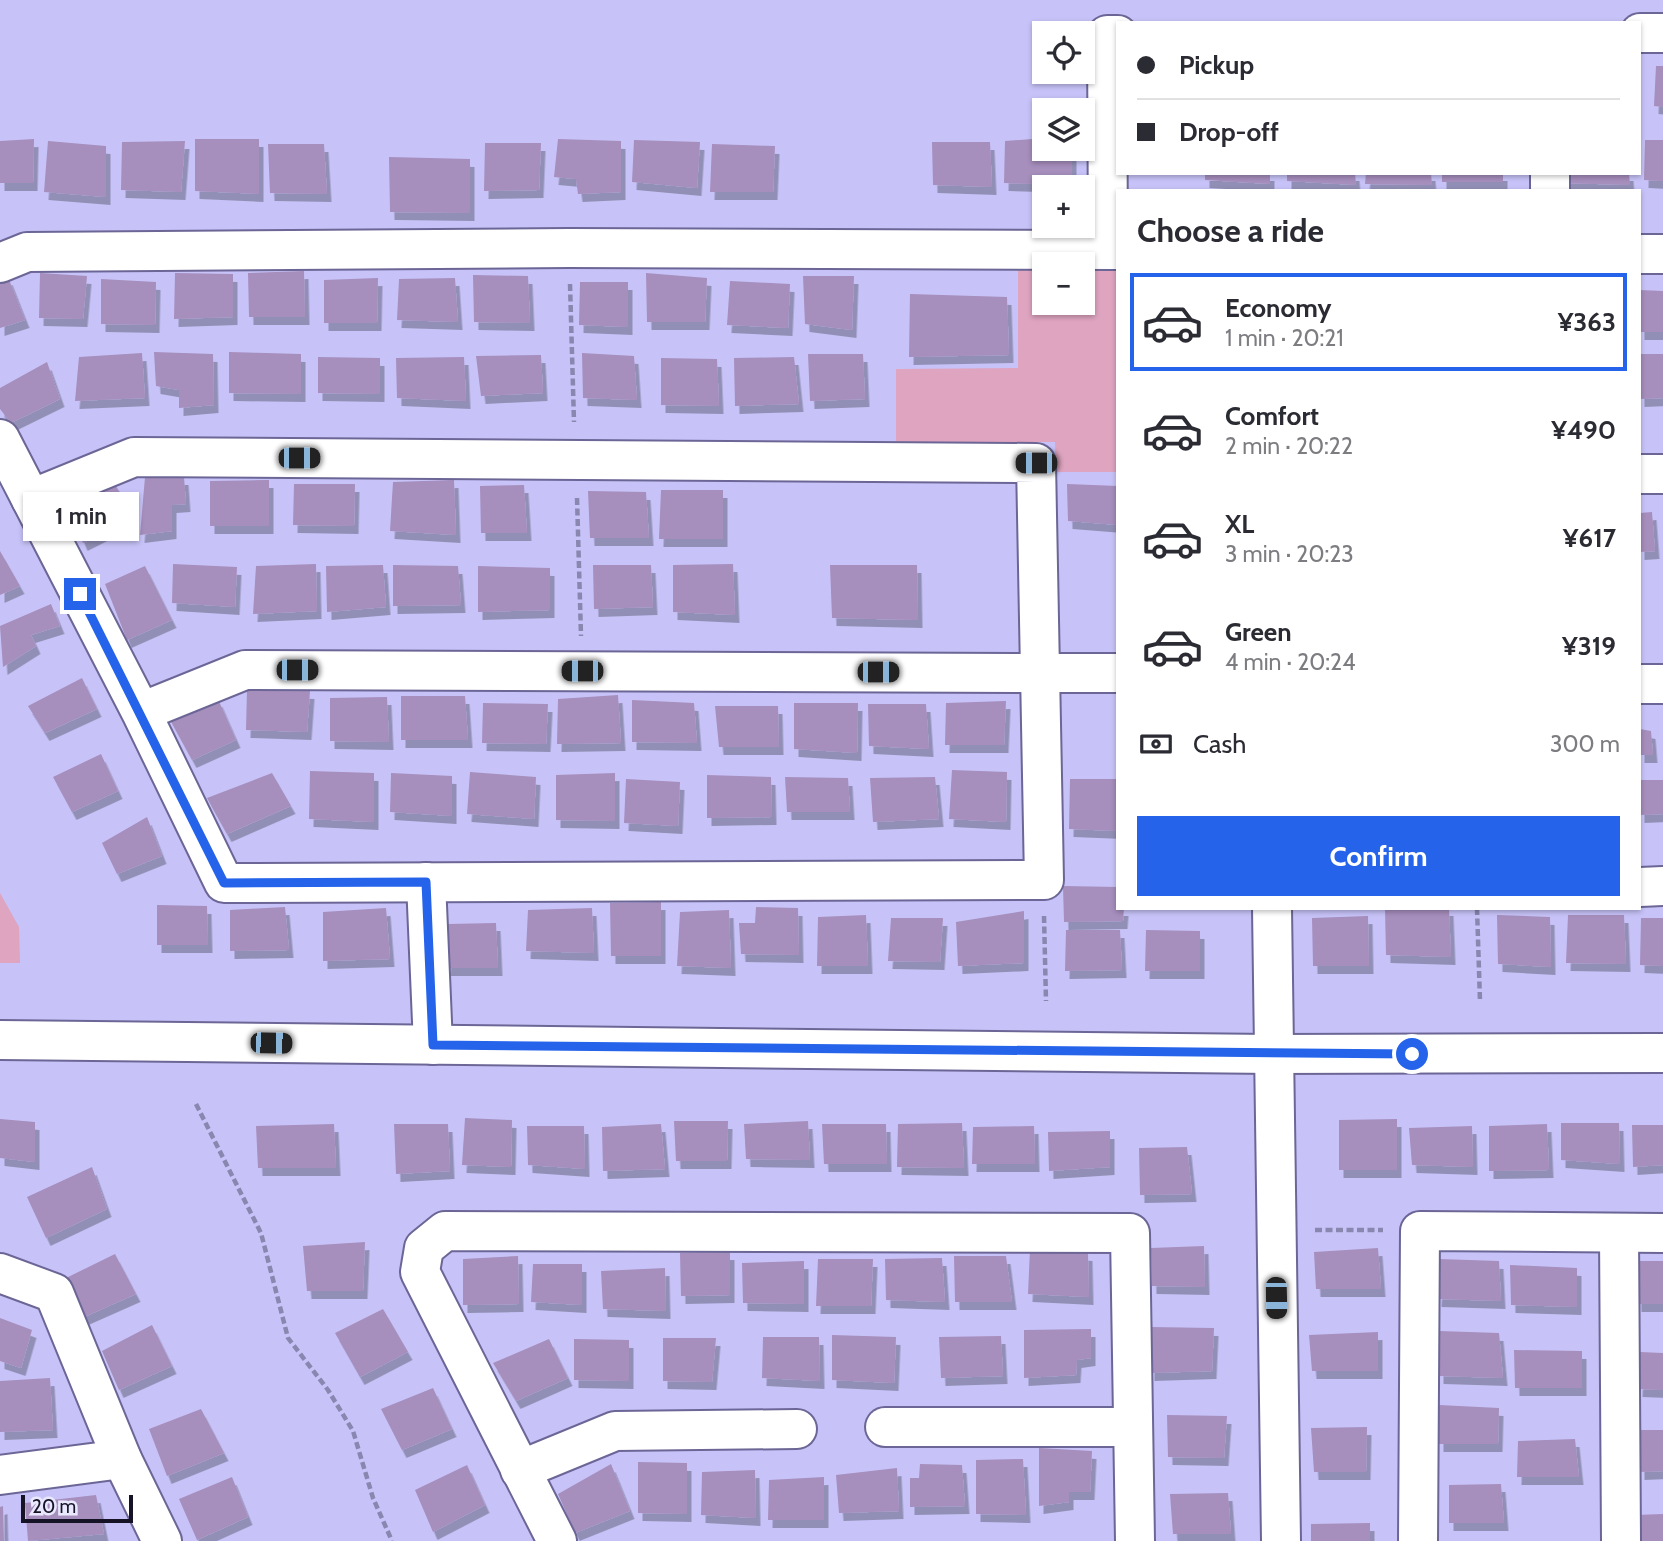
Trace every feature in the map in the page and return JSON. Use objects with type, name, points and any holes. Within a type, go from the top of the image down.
[{"type":"street","points":[[1641,33],[1663,33]]},
{"type":"street","points":[[0,263],[27,252],[1113,250],[1107,36],[1116,35]]},
{"type":"street","points":[[1641,254],[1663,254]]},
{"type":"street","points":[[0,439],[141,712],[224,883],[1044,880],[1036,463],[134,457],[31,499]]},
{"type":"street","points":[[1641,474],[1663,474]]},
{"type":"street","points":[[141,712],[245,670],[1116,673]]},
{"type":"street","points":[[1641,684],[1663,684]]},
{"type":"street","points":[[426,882],[433,1045]]},
{"type":"street","points":[[1641,887],[1663,886]]},
{"type":"street","points":[[1272,910],[1281,1541]]},
{"type":"street","points":[[0,1040],[1272,1054],[1663,1053]]},
{"type":"street","points":[[556,1541],[420,1272],[424,1248],[445,1231],[1130,1233],[1135,1541]]},
{"type":"street","points":[[1418,1541],[1420,1231],[1663,1233]]},
{"type":"street","points":[[1619,1233],[1621,1541]]},
{"type":"street","points":[[0,1273],[54,1293],[122,1459],[162,1541]]},
{"type":"street","points":[[885,1427],[1133,1427]]},
{"type":"street","points":[[520,1470],[615,1431],[797,1429]]},
{"type":"street","points":[[0,1475],[122,1459]]},
{"type":"path","points":[[1044,880],[1046,1001]]},
{"type":"path","points":[[1477,910],[1480,1000]]},
{"type":"path","points":[[196,1104],[261,1233],[288,1338],[328,1390],[353,1430],[373,1498],[393,1541]]},
{"type":"path","points":[[1326,1230],[1370,1230]]},
{"type":"shaded area","points":[[1095,268],[1116,268],[1116,472],[1056,472],[1055,442],[896,442],[896,369],[1018,368],[1018,269],[1032,269],[1032,315],[1095,315]]},
{"type":"shaded area","points":[[0,893],[19,927],[20,963],[0,963]]},
{"type":"building","points":[[1656,66],[1663,66],[1663,107],[1654,106]]},
{"type":"building","points":[[34,139],[33,183],[0,183],[0,141]]},
{"type":"building","points":[[195,139],[259,139],[259,194],[195,191]]},
{"type":"building","points":[[558,139],[621,141],[621,192],[578,194],[576,179],[554,177]]},
{"type":"building","points":[[1032,139],[1032,161],[1072,161],[1072,175],[1032,175],[1032,184],[1004,183],[1005,141]]},
{"type":"building","points":[[634,140],[700,142],[697,188],[632,182]]},
{"type":"building","points":[[1645,140],[1663,140],[1663,181],[1644,180]]},
{"type":"building","points":[[48,141],[106,146],[106,197],[44,192]]},
{"type":"building","points":[[185,141],[181,192],[121,190],[122,142]]},
{"type":"building","points":[[932,142],[990,142],[992,187],[933,185]]},
{"type":"building","points":[[485,143],[541,143],[539,190],[484,191]]},
{"type":"building","points":[[268,144],[324,144],[327,194],[270,193]]},
{"type":"building","points":[[712,144],[775,146],[773,192],[710,192]]},
{"type":"building","points":[[389,157],[470,159],[470,213],[390,212]]},
{"type":"building","points":[[1205,175],[1270,175],[1270,184],[1205,180]]},
{"type":"building","points":[[1287,175],[1355,175],[1356,185],[1287,181]]},
{"type":"building","points":[[1366,175],[1431,175],[1432,185],[1365,184]]},
{"type":"building","points":[[1442,175],[1503,175],[1503,182],[1442,182]]},
{"type":"building","points":[[1563,175],[1629,175],[1630,185],[1562,183]]},
{"type":"building","points":[[304,271],[305,317],[249,317],[248,273]]},
{"type":"building","points":[[40,273],[87,276],[83,319],[39,318]]},
{"type":"building","points":[[175,273],[233,274],[233,317],[174,319]]},
{"type":"building","points":[[646,273],[707,278],[705,322],[647,322]]},
{"type":"building","points":[[473,275],[528,276],[530,323],[474,322]]},
{"type":"building","points":[[803,276],[854,276],[852,330],[805,324]]},
{"type":"building","points":[[8,277],[25,320],[0,328],[0,280]]},
{"type":"building","points":[[378,278],[377,323],[324,323],[324,280]]},
{"type":"building","points":[[455,278],[458,322],[397,320],[399,279]]},
{"type":"building","points":[[101,279],[156,282],[155,325],[101,324]]},
{"type":"building","points":[[730,281],[790,284],[788,328],[727,325]]},
{"type":"building","points":[[580,282],[628,282],[628,327],[579,325]]},
{"type":"building","points":[[1641,290],[1663,291],[1663,332],[1641,332]]},
{"type":"building","points":[[910,294],[1007,297],[1009,355],[909,357]]},
{"type":"building","points":[[154,352],[213,354],[214,405],[179,408],[179,390],[156,386]]},
{"type":"building","points":[[229,352],[301,354],[301,394],[229,393]]},
{"type":"building","points":[[142,353],[145,398],[75,401],[79,357]]},
{"type":"building","points":[[582,353],[634,356],[637,400],[583,398]]},
{"type":"building","points":[[808,354],[863,354],[865,399],[810,401]]},
{"type":"building","points":[[1641,354],[1663,354],[1663,398],[1641,399]]},
{"type":"building","points":[[541,355],[543,393],[481,396],[476,356]]},
{"type":"building","points":[[318,357],[380,358],[380,394],[318,393]]},
{"type":"building","points":[[464,357],[466,401],[397,398],[396,358]]},
{"type":"building","points":[[794,357],[799,404],[735,406],[734,358]]},
{"type":"building","points":[[661,358],[717,359],[719,406],[661,405]]},
{"type":"building","points":[[47,362],[60,399],[11,423],[0,409],[0,388]]},
{"type":"building","points":[[145,477],[184,477],[186,504],[172,505],[172,531],[140,535]]},
{"type":"building","points":[[269,480],[269,526],[210,526],[210,481]]},
{"type":"building","points":[[454,480],[456,535],[390,531],[393,482]]},
{"type":"building","points":[[114,482],[133,518],[83,543],[68,505]]},
{"type":"building","points":[[294,484],[355,484],[354,526],[293,525]]},
{"type":"building","points":[[1067,484],[1116,486],[1116,525],[1068,521]]},
{"type":"building","points":[[524,485],[527,533],[481,533],[480,486]]},
{"type":"building","points":[[661,490],[723,490],[723,539],[659,539]]},
{"type":"building","points":[[588,491],[646,492],[649,538],[590,538]]},
{"type":"building","points":[[1652,512],[1655,551],[1641,552],[1641,513]]},
{"type":"building","points":[[0,551],[20,586],[0,595]]},
{"type":"building","points":[[173,564],[237,567],[235,607],[172,603]]},
{"type":"building","points":[[316,564],[317,611],[253,614],[256,566]]},
{"type":"building","points":[[733,564],[735,615],[673,612],[673,565]]},
{"type":"building","points":[[383,565],[386,607],[327,612],[326,566]]},
{"type":"building","points":[[393,565],[458,566],[461,605],[393,606]]},
{"type":"building","points":[[593,565],[651,565],[653,607],[594,609]]},
{"type":"building","points":[[830,565],[917,565],[918,620],[832,618]]},
{"type":"building","points":[[145,566],[172,620],[127,640],[105,584]]},
{"type":"building","points":[[478,566],[550,568],[550,610],[478,612]]},
{"type":"building","points":[[51,604],[60,626],[31,635],[36,646],[3,667],[0,626]]},
{"type":"building","points":[[82,678],[97,709],[45,733],[28,706]]},
{"type":"building","points":[[247,689],[310,691],[307,732],[246,730]]},
{"type":"building","points":[[618,695],[621,743],[557,744],[558,699]]},
{"type":"building","points":[[401,696],[465,696],[468,740],[401,740]]},
{"type":"building","points":[[387,697],[389,742],[330,741],[330,698]]},
{"type":"building","points":[[218,699],[236,740],[192,760],[168,716]]},
{"type":"building","points":[[632,700],[694,703],[697,743],[632,742]]},
{"type":"building","points":[[1006,701],[1004,745],[945,745],[946,703]]},
{"type":"building","points":[[483,703],[548,704],[546,744],[482,743]]},
{"type":"building","points":[[794,703],[858,703],[857,753],[794,749]]},
{"type":"building","points":[[868,704],[926,704],[929,749],[869,746]]},
{"type":"building","points":[[715,706],[778,706],[779,747],[719,747]]},
{"type":"building","points":[[1641,729],[1651,731],[1653,755],[1641,755]]},
{"type":"building","points":[[101,754],[118,791],[72,812],[53,777]]},
{"type":"building","points":[[952,770],[1007,772],[1006,822],[949,819]]},
{"type":"building","points":[[310,771],[374,773],[374,822],[309,819]]},
{"type":"building","points":[[470,772],[536,777],[534,819],[467,814]]},
{"type":"building","points":[[272,773],[291,806],[227,834],[207,798]]},
{"type":"building","points":[[391,773],[452,776],[452,816],[390,812]]},
{"type":"building","points":[[615,773],[615,821],[556,820],[556,775]]},
{"type":"building","points":[[707,775],[771,777],[772,817],[707,818]]},
{"type":"building","points":[[785,777],[848,778],[850,812],[787,812]]},
{"type":"building","points":[[935,777],[939,819],[873,822],[870,778]]},
{"type":"building","points":[[626,779],[680,782],[678,826],[624,823]]},
{"type":"building","points":[[1070,779],[1116,779],[1116,831],[1069,829]]},
{"type":"building","points":[[1641,780],[1663,780],[1663,814],[1641,815]]},
{"type":"building","points":[[147,817],[162,856],[117,874],[102,843]]},
{"type":"building","points":[[1063,886],[1116,887],[1116,910],[1124,910],[1123,921],[1064,922]]},
{"type":"building","points":[[661,902],[661,956],[611,956],[610,903]]},
{"type":"building","points":[[157,905],[207,906],[208,945],[157,945]]},
{"type":"building","points":[[285,907],[289,950],[230,951],[230,910]]},
{"type":"building","points":[[756,907],[798,908],[799,955],[741,954],[739,923],[755,923]]},
{"type":"building","points":[[386,908],[390,959],[323,961],[323,912]]},
{"type":"building","points":[[592,908],[594,953],[526,951],[528,910]]},
{"type":"building","points":[[729,910],[731,968],[677,966],[680,912]]},
{"type":"building","points":[[1385,910],[1449,910],[1451,957],[1386,955]]},
{"type":"building","points":[[1024,911],[1024,963],[958,966],[956,922]]},
{"type":"building","points":[[866,915],[868,966],[817,966],[818,917]]},
{"type":"building","points":[[1497,915],[1550,917],[1551,967],[1498,964]]},
{"type":"building","points":[[1568,915],[1624,915],[1626,964],[1566,963]]},
{"type":"building","points":[[1368,916],[1369,966],[1313,966],[1312,918]]},
{"type":"building","points":[[891,918],[943,918],[940,962],[888,961]]},
{"type":"building","points":[[1641,918],[1663,918],[1663,966],[1640,965]]},
{"type":"building","points":[[496,923],[498,968],[446,968],[448,924]]},
{"type":"building","points":[[1066,930],[1120,930],[1122,970],[1065,971]]},
{"type":"building","points":[[1146,930],[1200,931],[1200,971],[1145,971]]},
{"type":"building","points":[[465,1118],[512,1120],[511,1167],[462,1165]]},
{"type":"building","points":[[0,1119],[35,1122],[35,1162],[0,1158]]},
{"type":"building","points":[[1397,1119],[1397,1170],[1339,1170],[1339,1120]]},
{"type":"building","points":[[674,1121],[728,1121],[727,1161],[676,1161]]},
{"type":"building","points":[[808,1121],[810,1160],[746,1159],[744,1124]]},
{"type":"building","points":[[962,1123],[964,1168],[897,1167],[898,1124]]},
{"type":"building","points":[[1561,1123],[1619,1123],[1620,1164],[1561,1160]]},
{"type":"building","points":[[334,1124],[336,1168],[258,1168],[256,1126]]},
{"type":"building","points":[[394,1124],[448,1124],[450,1171],[396,1174]]},
{"type":"building","points":[[661,1124],[665,1169],[603,1171],[602,1127]]},
{"type":"building","points":[[822,1124],[886,1124],[887,1164],[824,1164]]},
{"type":"building","points":[[1547,1124],[1549,1170],[1489,1171],[1489,1126]]},
{"type":"building","points":[[1632,1125],[1663,1125],[1663,1165],[1633,1167]]},
{"type":"building","points":[[527,1126],[584,1126],[585,1169],[528,1165]]},
{"type":"building","points":[[1034,1126],[1035,1164],[972,1164],[973,1127]]},
{"type":"building","points":[[1472,1126],[1473,1167],[1412,1165],[1409,1128]]},
{"type":"building","points":[[1110,1131],[1110,1167],[1049,1171],[1048,1132]]},
{"type":"building","points":[[1187,1147],[1192,1194],[1140,1195],[1139,1148]]},
{"type":"building","points":[[92,1167],[107,1209],[46,1238],[27,1197]]},
{"type":"building","points":[[365,1242],[363,1291],[307,1291],[303,1246]]},
{"type":"building","points":[[1204,1246],[1205,1287],[1152,1286],[1151,1248]]},
{"type":"building","points":[[1378,1248],[1381,1289],[1316,1289],[1314,1252]]},
{"type":"building","points":[[1030,1249],[1088,1253],[1089,1297],[1028,1294]]},
{"type":"building","points":[[730,1252],[730,1295],[681,1296],[680,1253]]},
{"type":"building","points":[[115,1254],[136,1294],[84,1317],[64,1279]]},
{"type":"building","points":[[518,1256],[519,1304],[463,1305],[463,1259]]},
{"type":"building","points":[[954,1256],[1006,1256],[1012,1302],[955,1302]]},
{"type":"building","points":[[942,1258],[945,1302],[886,1300],[885,1259]]},
{"type":"building","points":[[818,1259],[873,1259],[871,1306],[816,1306]]},
{"type":"building","points":[[1439,1259],[1499,1261],[1501,1301],[1437,1299]]},
{"type":"building","points":[[804,1261],[804,1304],[743,1303],[742,1263]]},
{"type":"building","points":[[1636,1261],[1663,1261],[1663,1304],[1637,1304]]},
{"type":"building","points":[[533,1264],[582,1264],[582,1305],[531,1302]]},
{"type":"building","points":[[1510,1265],[1577,1268],[1577,1307],[1511,1305]]},
{"type":"building","points":[[665,1268],[666,1311],[603,1309],[601,1271]]},
{"type":"building","points":[[383,1309],[408,1352],[360,1377],[335,1333]]},
{"type":"building","points":[[0,1318],[32,1330],[21,1368],[0,1361]]},
{"type":"building","points":[[152,1325],[172,1366],[119,1390],[102,1351]]},
{"type":"building","points":[[1150,1327],[1214,1328],[1212,1371],[1150,1373]]},
{"type":"building","points":[[1091,1329],[1091,1358],[1077,1360],[1076,1375],[1024,1378],[1024,1330]]},
{"type":"building","points":[[1439,1331],[1499,1333],[1503,1378],[1439,1376]]},
{"type":"building","points":[[1378,1332],[1378,1371],[1312,1371],[1309,1335]]},
{"type":"building","points":[[832,1335],[896,1337],[894,1383],[832,1380]]},
{"type":"building","points":[[1001,1336],[1003,1376],[941,1378],[939,1337]]},
{"type":"building","points":[[763,1337],[819,1337],[820,1381],[762,1378]]},
{"type":"building","points":[[663,1338],[716,1338],[712,1382],[663,1381]]},
{"type":"building","points":[[549,1339],[568,1378],[516,1401],[493,1363]]},
{"type":"building","points":[[574,1339],[629,1340],[629,1381],[574,1380]]},
{"type":"building","points":[[1514,1350],[1582,1351],[1582,1388],[1515,1388]]},
{"type":"building","points":[[1640,1352],[1663,1353],[1663,1390],[1638,1389]]},
{"type":"building","points":[[50,1378],[53,1430],[0,1432],[0,1381]]},
{"type":"building","points":[[433,1388],[452,1429],[402,1450],[381,1409]]},
{"type":"building","points":[[1439,1405],[1499,1408],[1498,1444],[1439,1444]]},
{"type":"building","points":[[201,1409],[224,1453],[167,1476],[149,1429]]},
{"type":"building","points":[[1167,1415],[1227,1416],[1224,1458],[1168,1457]]},
{"type":"building","points":[[1367,1427],[1366,1472],[1314,1472],[1311,1428]]},
{"type":"building","points":[[1640,1430],[1663,1430],[1663,1471],[1640,1472]]},
{"type":"building","points":[[1575,1439],[1579,1477],[1517,1477],[1518,1441]]},
{"type":"building","points":[[1039,1448],[1092,1451],[1090,1492],[1069,1492],[1069,1502],[1039,1506]]},
{"type":"building","points":[[1023,1459],[1026,1515],[976,1514],[976,1460]]},
{"type":"building","points":[[638,1462],[687,1463],[687,1514],[638,1513]]},
{"type":"building","points":[[611,1464],[630,1511],[575,1533],[558,1494]]},
{"type":"building","points":[[920,1464],[962,1465],[965,1506],[910,1507],[910,1478],[919,1478]]},
{"type":"building","points":[[467,1465],[485,1505],[433,1532],[415,1490]]},
{"type":"building","points":[[897,1468],[899,1511],[839,1513],[836,1475]]},
{"type":"building","points":[[755,1470],[756,1518],[701,1515],[702,1472]]},
{"type":"building","points":[[232,1477],[248,1517],[197,1540],[179,1499]]},
{"type":"building","points":[[824,1477],[824,1520],[768,1520],[769,1480]]},
{"type":"building","points":[[1501,1484],[1504,1523],[1449,1523],[1449,1485]]},
{"type":"building","points":[[1228,1493],[1231,1534],[1173,1534],[1170,1494]]},
{"type":"building","points":[[96,1495],[104,1534],[28,1541],[25,1503]]},
{"type":"building","points":[[3,1506],[4,1541],[0,1541],[0,1507]]},
{"type":"building","points":[[1663,1514],[1663,1541],[1635,1541],[1636,1515]]},
{"type":"building","points":[[1370,1523],[1370,1541],[1311,1541],[1311,1524]]},
{"type":"route","points":[[80,594],[224,883],[426,882],[433,1045],[1412,1054]]}]
